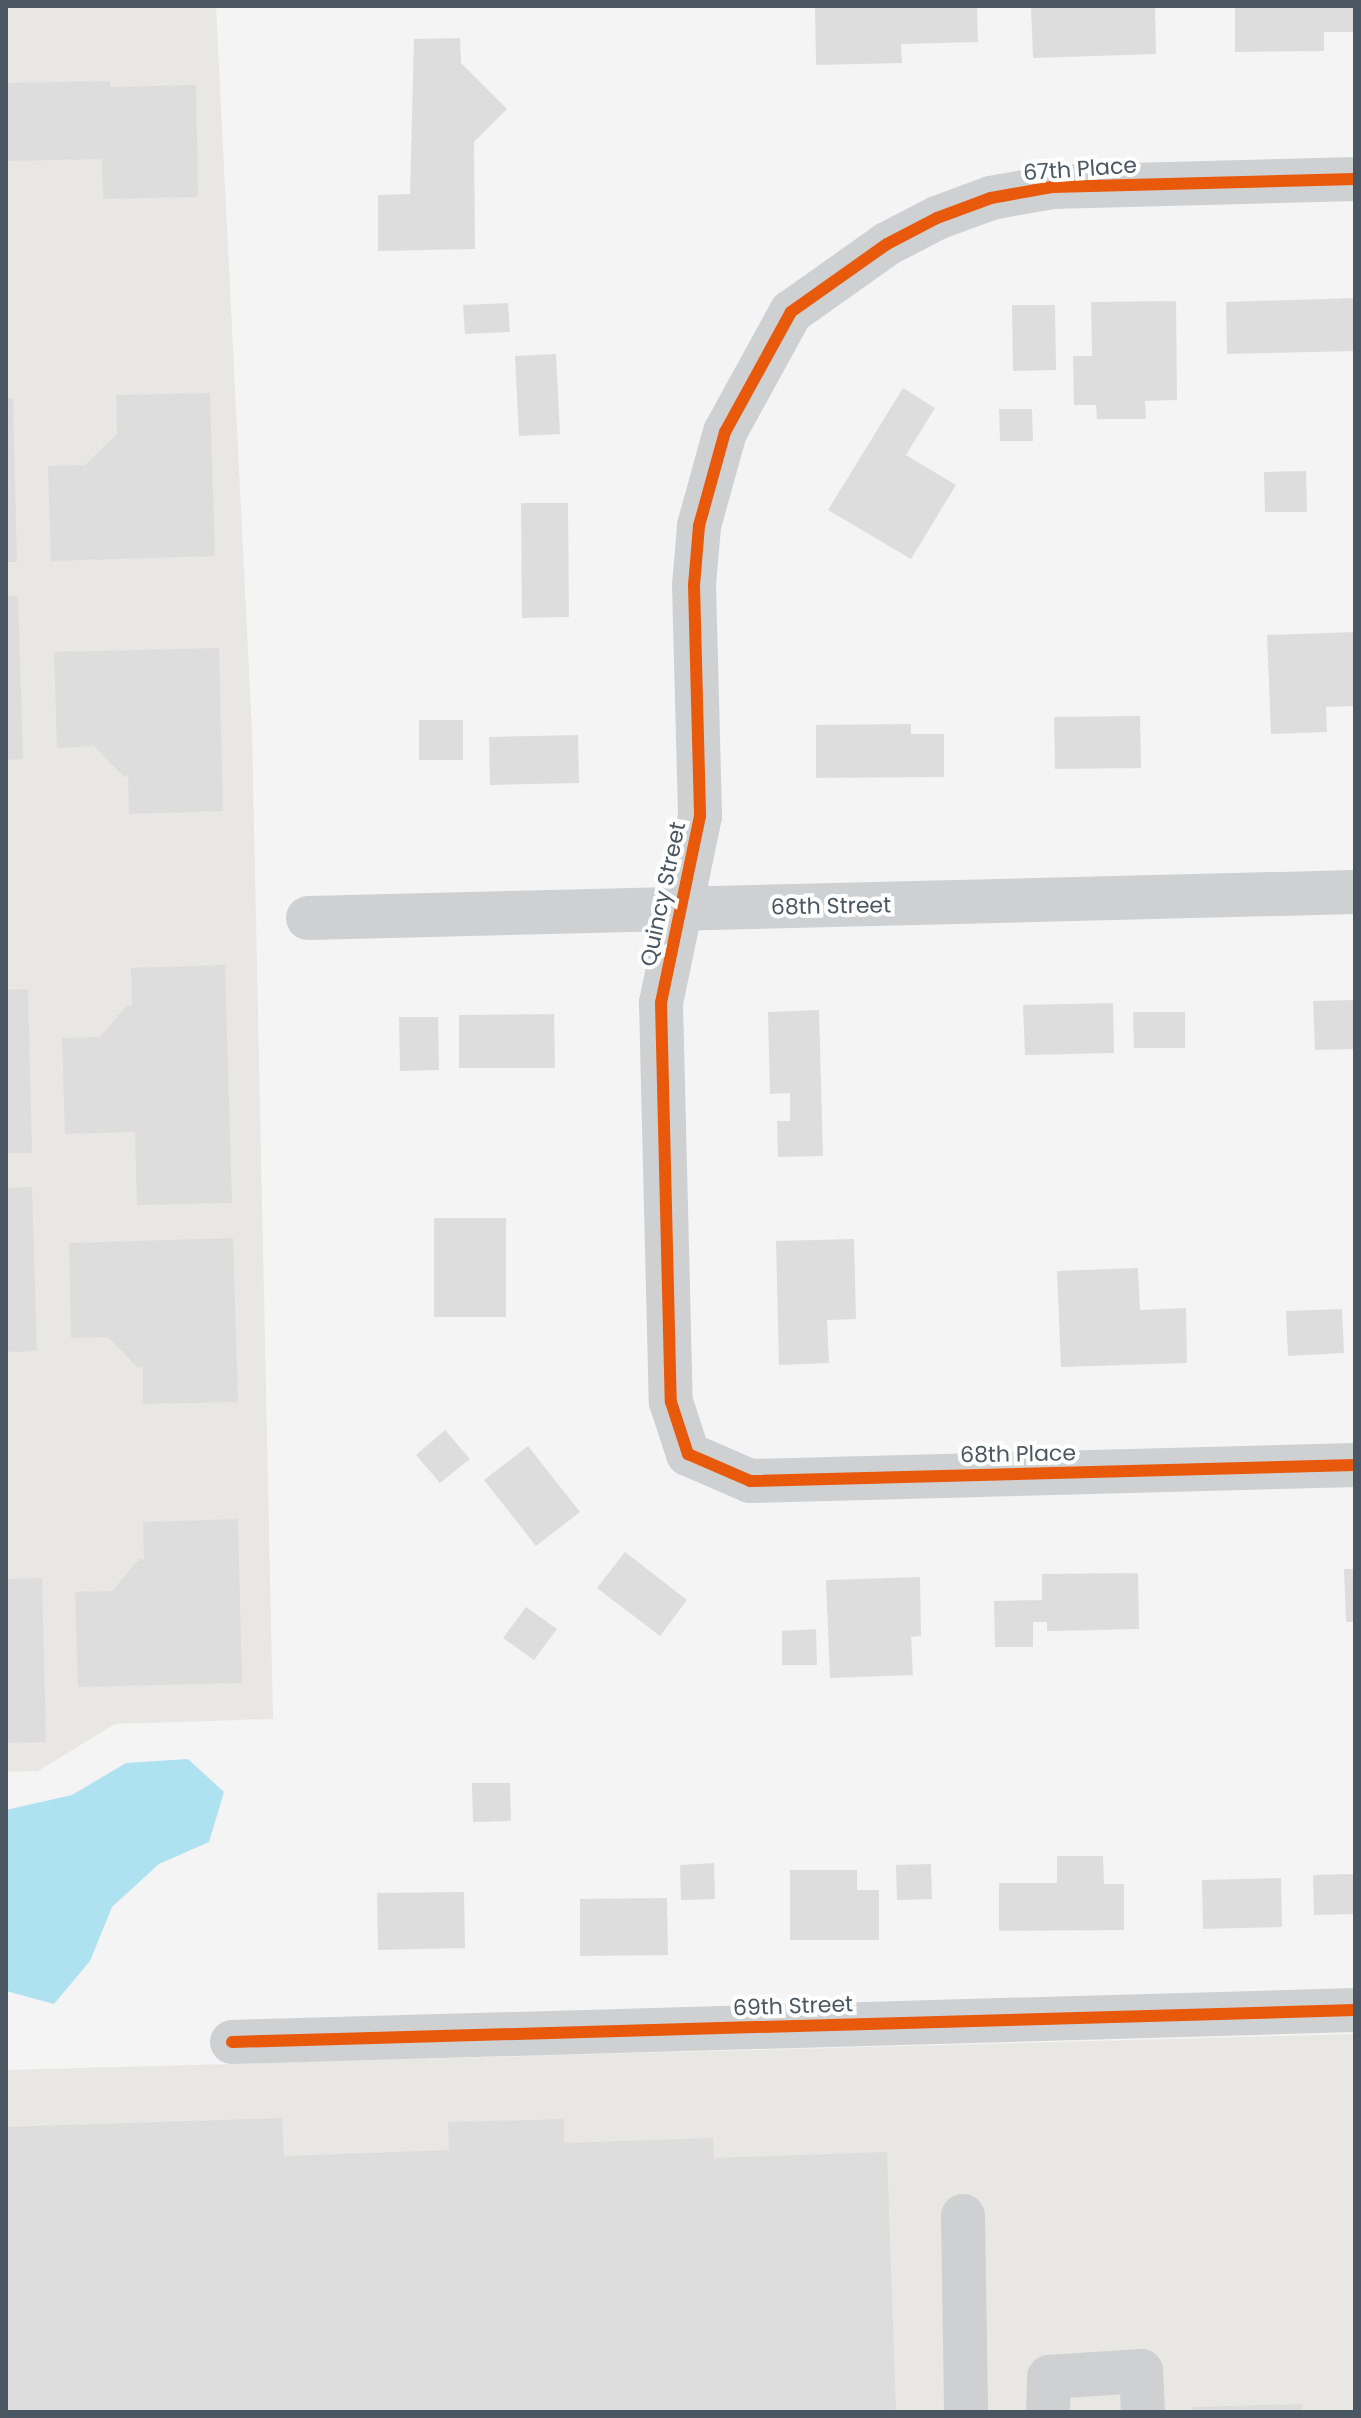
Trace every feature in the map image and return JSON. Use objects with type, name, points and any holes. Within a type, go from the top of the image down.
[{"type":"street","name":"67th Place","points":[[791,312],[887,244],[991,198],[1052,187],[1355,179]]},
{"type":"street","name":"Quincy Street","points":[[688,1454],[671,1402],[661,1003],[700,816],[694,585],[699,526],[725,432],[791,312]]},
{"type":"street","name":"68th Street","points":[[308,918],[1355,892]]},
{"type":"street","name":"68th Place","points":[[688,1454],[750,1481],[1355,1465]]},
{"type":"street","name":"69th Street","points":[[232,2042],[1355,2010]]},
{"type":"street","points":[[963,2216],[966,2412]]},
{"type":"street","points":[[1048,2412],[1049,2377],[1141,2371],[1143,2412]]},
{"type":"shaded area","points":[[6,6],[216,6],[252,731],[273,1719],[115,1724],[38,1771],[6,1772]]},
{"type":"shaded area","points":[[1355,2034],[1355,2412],[6,2412],[6,2070]]},
{"type":"water","points":[[188,1759],[224,1792],[209,1842],[159,1864],[112,1907],[90,1961],[54,2004],[6,1991],[6,1810],[72,1795],[126,1763]]},
{"type":"building","points":[[815,6],[977,6],[978,42],[901,44],[902,63],[816,65]]},
{"type":"building","points":[[1031,6],[1155,6],[1156,54],[1033,58]]},
{"type":"building","points":[[1235,6],[1355,6],[1355,32],[1324,32],[1324,51],[1235,52]]},
{"type":"building","points":[[460,38],[461,63],[507,109],[474,142],[475,249],[378,251],[378,195],[410,194],[414,39]]},
{"type":"building","points":[[110,81],[110,87],[196,85],[198,197],[103,199],[102,159],[6,161],[6,83]]},
{"type":"building","points":[[1355,298],[1355,351],[1227,354],[1226,302]]},
{"type":"building","points":[[1176,301],[1177,400],[1145,401],[1146,419],[1097,419],[1096,405],[1074,405],[1073,356],[1092,356],[1091,302]]},
{"type":"building","points":[[508,303],[510,332],[465,334],[463,305]]},
{"type":"building","points":[[1012,305],[1055,305],[1056,370],[1013,371]]},
{"type":"building","points":[[556,354],[560,434],[519,436],[515,356]]},
{"type":"building","points":[[903,388],[935,408],[906,455],[956,485],[911,559],[828,510]]},
{"type":"building","points":[[210,393],[215,556],[51,561],[48,466],[85,465],[117,434],[116,395]]},
{"type":"building","points":[[13,398],[17,562],[6,562],[6,399]]},
{"type":"building","points":[[999,409],[1032,409],[1033,441],[1000,441]]},
{"type":"building","points":[[1306,471],[1307,512],[1265,512],[1264,472]]},
{"type":"building","points":[[521,503],[568,503],[569,617],[522,618]]},
{"type":"building","points":[[6,596],[18,596],[23,759],[6,760]]},
{"type":"building","points":[[1355,632],[1355,706],[1326,707],[1327,732],[1271,734],[1267,635]]},
{"type":"building","points":[[219,648],[223,811],[129,814],[128,775],[124,777],[94,746],[57,748],[54,652]]},
{"type":"building","points":[[1140,716],[1141,768],[1055,769],[1054,717]]},
{"type":"building","points":[[419,720],[463,720],[463,760],[419,760]]},
{"type":"building","points":[[911,724],[911,734],[944,734],[944,777],[816,778],[816,725]]},
{"type":"building","points":[[578,735],[579,783],[490,785],[489,737]]},
{"type":"building","points":[[225,965],[232,1203],[137,1205],[135,1132],[65,1134],[62,1038],[100,1037],[127,1005],[132,1006],[131,968]]},
{"type":"building","points":[[28,989],[32,1153],[6,1153],[6,990]]},
{"type":"building","points":[[1355,1000],[1355,1049],[1315,1050],[1313,1001]]},
{"type":"building","points":[[1113,1003],[1114,1053],[1025,1055],[1023,1005]]},
{"type":"building","points":[[819,1010],[823,1156],[778,1157],[777,1121],[790,1121],[790,1093],[770,1094],[768,1012]]},
{"type":"building","points":[[1133,1012],[1185,1012],[1185,1048],[1134,1048]]},
{"type":"building","points":[[554,1014],[555,1068],[459,1068],[459,1015]]},
{"type":"building","points":[[399,1017],[438,1017],[439,1070],[400,1071]]},
{"type":"building","points":[[32,1187],[37,1351],[6,1352],[6,1188]]},
{"type":"building","points":[[434,1218],[506,1218],[506,1317],[434,1317]]},
{"type":"building","points":[[233,1238],[238,1402],[143,1404],[143,1366],[138,1368],[108,1337],[71,1338],[69,1243]]},
{"type":"building","points":[[854,1239],[856,1319],[827,1320],[829,1363],[779,1365],[776,1241]]},
{"type":"building","points":[[1138,1268],[1140,1310],[1186,1308],[1187,1363],[1061,1367],[1057,1271]]},
{"type":"building","points":[[1342,1309],[1344,1353],[1288,1356],[1286,1311]]},
{"type":"building","points":[[445,1430],[470,1459],[440,1483],[416,1455]]},
{"type":"building","points":[[528,1446],[580,1512],[536,1546],[484,1480]]},
{"type":"building","points":[[238,1519],[242,1683],[78,1687],[75,1592],[112,1591],[140,1558],[144,1560],[143,1522]]},
{"type":"building","points":[[625,1552],[687,1600],[660,1636],[597,1588]]},
{"type":"building","points":[[1344,1569],[1355,1569],[1355,1622],[1346,1622]]},
{"type":"building","points":[[1138,1573],[1139,1629],[1047,1631],[1047,1622],[1033,1622],[1033,1647],[995,1647],[994,1601],[1042,1600],[1042,1574]]},
{"type":"building","points":[[920,1577],[921,1636],[911,1637],[913,1675],[830,1678],[826,1580]]},
{"type":"building","points":[[42,1578],[46,1742],[6,1743],[6,1579]]},
{"type":"building","points":[[526,1607],[557,1629],[534,1660],[503,1638]]},
{"type":"building","points":[[816,1629],[817,1665],[782,1665],[782,1631]]},
{"type":"building","points":[[472,1783],[510,1783],[511,1821],[473,1822]]},
{"type":"building","points":[[1057,1856],[1103,1856],[1104,1884],[1124,1884],[1124,1930],[999,1931],[999,1883],[1057,1883]]},
{"type":"building","points":[[714,1863],[715,1899],[681,1900],[680,1865]]},
{"type":"building","points":[[931,1864],[932,1899],[897,1900],[896,1865]]},
{"type":"building","points":[[790,1870],[857,1870],[857,1890],[879,1890],[879,1940],[790,1940]]},
{"type":"building","points":[[1353,1874],[1354,1914],[1314,1915],[1313,1875]]},
{"type":"building","points":[[1281,1878],[1282,1927],[1203,1929],[1202,1880]]},
{"type":"building","points":[[464,1892],[465,1948],[378,1950],[377,1893]]},
{"type":"building","points":[[667,1898],[668,1955],[580,1956],[580,1899]]},
{"type":"building","points":[[282,2118],[284,2156],[449,2150],[448,2122],[564,2119],[564,2143],[713,2138],[714,2158],[887,2152],[896,2412],[6,2412],[6,2127]]},
{"type":"building","points":[[1302,2404],[1302,2412],[1192,2412],[1192,2407]]},
{"type":"cycle path","points":[[1355,179],[1052,187],[991,198],[937,218],[887,244],[791,312],[725,432],[699,526],[694,585],[700,816],[661,1003],[671,1402],[688,1454],[750,1481],[1355,1465]]},
{"type":"cycle path","points":[[232,2042],[1355,2010]]}]
